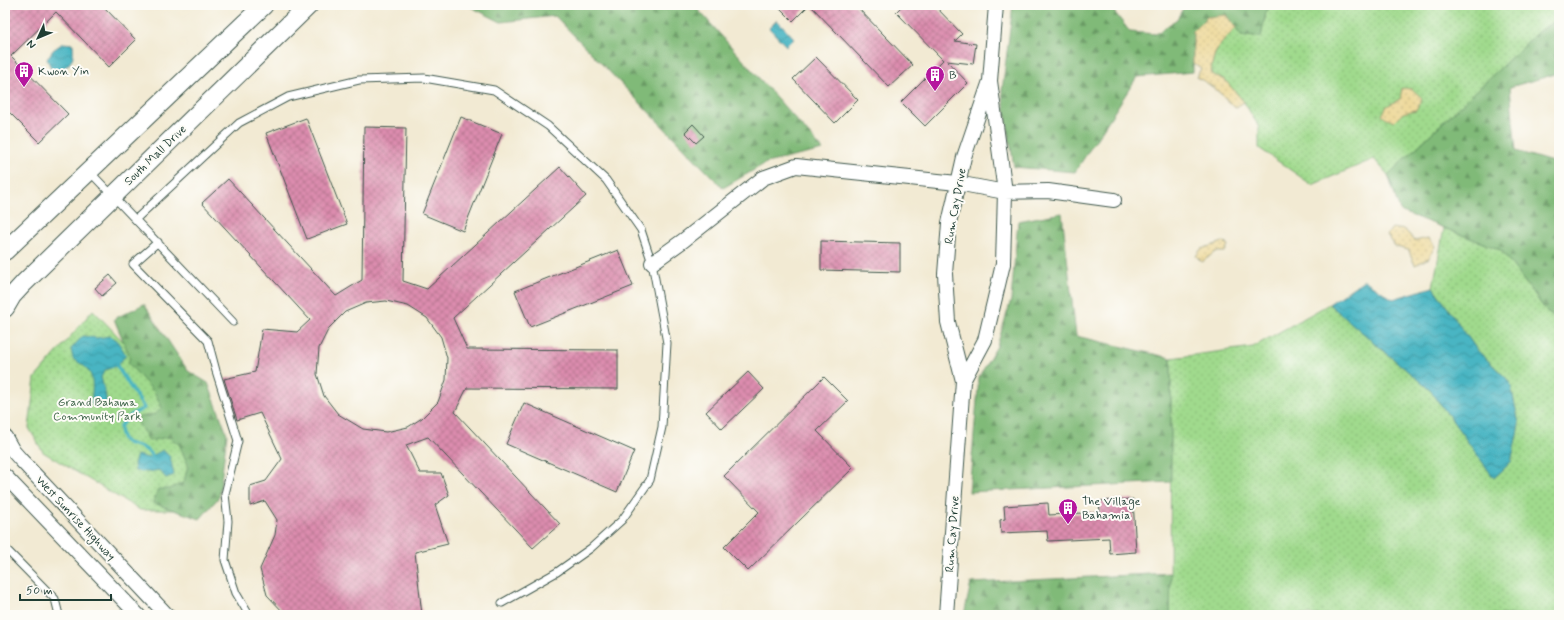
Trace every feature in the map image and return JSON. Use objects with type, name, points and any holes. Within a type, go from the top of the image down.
[{"type":"street","points":[[5,251],[33,223],[90,172],[264,5]]},
{"type":"street","name":"South Mall Drive","points":[[5,308],[12,296],[24,283],[309,5]]},
{"type":"street","name":"Rum Cay Drive","points":[[963,381],[985,340],[1003,264],[1005,192],[990,81],[996,5]]},
{"type":"street","name":"Rum Cay Drive","points":[[946,615],[963,381],[948,322],[945,274],[949,223],[964,157],[990,81]]},
{"type":"street","points":[[652,263],[763,178],[796,166],[957,183],[1005,192],[1048,191],[1114,200]]},
{"type":"street","name":"West Sunrise Highway","points":[[5,437],[21,460],[167,615]]},
{"type":"street","name":"West Sunrise Highway","points":[[5,476],[138,615]]},
{"type":"lane","points":[[136,219],[238,123],[288,97],[359,80],[424,78],[494,90],[548,126],[606,180],[641,230],[652,263],[667,343],[662,427],[650,480],[622,520],[591,548],[557,572],[502,603]]},
{"type":"lane","points":[[90,172],[233,322]]},
{"type":"lane","points":[[158,242],[133,264],[208,341],[238,442],[225,494],[228,521],[225,560],[236,593],[249,615]]},
{"type":"lane","points":[[5,548],[55,599],[59,615]]},
{"type":"green space","points":[[467,5],[694,5],[823,150],[766,163],[723,188],[555,16],[501,22]]},
{"type":"green space","points":[[1013,5],[1109,5],[1130,32],[1156,34],[1177,19],[1185,5],[1272,5],[1266,12],[1261,37],[1241,36],[1226,15],[1193,31],[1193,72],[1137,77],[1075,172],[1014,167],[1002,91]]},
{"type":"green space","points":[[1272,5],[1559,5],[1559,19],[1540,30],[1388,175],[1374,159],[1312,185],[1259,148],[1259,127],[1244,102],[1225,80],[1211,74],[1213,59],[1218,48],[1236,28],[1241,36],[1261,37],[1266,12]]},
{"type":"green space","points":[[1553,23],[1559,39],[1559,73],[1510,87],[1516,151],[1559,164],[1559,324],[1545,309],[1501,250],[1400,211],[1388,175],[1540,30]]},
{"type":"green space","points":[[1062,213],[1076,336],[1171,358],[1171,482],[969,492],[979,377],[997,346],[1011,300],[1018,221]]},
{"type":"green space","points":[[1444,228],[1501,250],[1545,309],[1559,324],[1559,615],[1170,615],[1171,358],[1253,347],[1329,304],[1431,391],[1494,478],[1511,462],[1519,424],[1510,382],[1477,350],[1433,287]]},
{"type":"green space","points":[[144,304],[188,371],[208,383],[227,434],[219,497],[200,519],[153,503],[158,489],[170,489],[184,482],[188,465],[179,444],[168,437],[149,441],[135,418],[155,414],[162,408],[155,393],[128,363],[130,357],[114,319]]},
{"type":"green space","name":"Grand Bahama Community Park","points":[[93,310],[211,433],[206,510],[140,510],[43,452],[29,428],[35,378]]},
{"type":"green space","points":[[1171,573],[1170,615],[964,615],[971,583]]},
{"type":"sand","points":[[1226,15],[1236,28],[1218,48],[1213,59],[1211,74],[1225,80],[1244,102],[1235,108],[1217,90],[1196,77],[1201,69],[1193,63],[1193,31],[1207,17]]},
{"type":"sand","points":[[1402,88],[1412,89],[1422,98],[1416,110],[1403,113],[1394,122],[1382,115],[1387,106],[1400,99]]},
{"type":"sand","points":[[1392,228],[1405,230],[1415,241],[1428,238],[1435,246],[1429,258],[1415,265],[1409,250],[1396,247],[1387,235]]},
{"type":"sand","points":[[1223,242],[1228,245],[1225,252],[1215,252],[1202,262],[1196,256],[1201,249]]},
{"type":"water","points":[[777,20],[794,38],[786,46],[769,28]]},
{"type":"water","points":[[63,43],[73,44],[73,57],[68,65],[60,71],[51,68],[47,59],[53,50]]},
{"type":"water","points":[[1364,280],[1393,299],[1433,287],[1477,350],[1510,382],[1519,424],[1511,462],[1494,478],[1431,391],[1329,304]]},
{"type":"water","points":[[83,336],[97,338],[110,336],[117,340],[126,355],[117,366],[105,370],[101,377],[106,397],[106,404],[98,407],[91,404],[92,379],[88,370],[73,359],[71,349]]},
{"type":"water","points":[[163,450],[170,457],[174,475],[166,478],[159,470],[148,472],[135,471],[134,464],[137,455],[148,458]]},
{"type":"building","name":"Kwon Yin","points":[[10,5],[102,5],[136,40],[109,67],[56,12],[11,56],[68,114],[39,142],[5,108],[5,9]]},
{"type":"building","points":[[777,5],[809,5],[793,21]]},
{"type":"building","points":[[810,5],[855,5],[913,65],[889,87]]},
{"type":"building","points":[[903,5],[934,5],[962,34],[955,41],[976,44],[973,64],[947,61],[968,83],[925,126],[901,102],[943,60],[896,12]]},
{"type":"building","points":[[816,57],[858,100],[835,123],[793,79]]},
{"type":"building","points":[[461,117],[502,134],[463,231],[422,214]]},
{"type":"building","points":[[306,118],[347,224],[307,239],[266,133]]},
{"type":"building","points":[[693,124],[704,136],[696,143],[685,132]]},
{"type":"building","points":[[364,127],[406,128],[403,281],[427,289],[560,167],[586,196],[453,318],[467,349],[618,350],[618,389],[467,388],[455,412],[560,524],[533,548],[428,437],[406,445],[420,473],[441,473],[449,495],[435,505],[448,544],[415,552],[422,615],[286,615],[267,595],[260,569],[275,535],[277,520],[265,501],[250,506],[250,486],[266,481],[282,459],[260,413],[237,420],[224,379],[255,372],[262,329],[297,332],[310,320],[202,203],[228,179],[336,296],[362,280]],"holes":[[[386,301],[408,306],[427,318],[441,337],[447,358],[446,380],[438,402],[422,418],[408,427],[386,432],[363,429],[338,414],[324,396],[317,374],[319,348],[329,328],[345,312],[366,303]]]},
{"type":"building","points":[[821,241],[900,243],[900,272],[821,270]]},
{"type":"building","points":[[618,250],[633,286],[530,327],[515,291]]},
{"type":"building","points":[[110,275],[117,283],[102,296],[95,288]]},
{"type":"building","points":[[748,372],[764,389],[722,429],[706,412]]},
{"type":"building","points":[[824,377],[848,401],[817,431],[853,468],[748,571],[724,547],[759,512],[724,476]]},
{"type":"building","points":[[524,403],[634,451],[617,492],[506,444]]},
{"type":"building","name":"The Village Bahamia","points":[[1133,499],[1136,552],[1110,554],[1109,538],[1048,541],[1047,531],[1001,533],[1000,520],[1005,519],[1004,506],[1048,503],[1049,515],[1100,512],[1099,501]]},
{"type":"waterway","points":[[117,366],[144,408],[131,415],[120,426],[122,438],[128,443],[145,449],[152,456]]},
{"type":"place","name":"Kwon Yin","points":[[24,88]]},
{"type":"place","name":"B","points":[[935,92]]},
{"type":"place","name":"The Village Bahamia","points":[[1068,525]]}]
